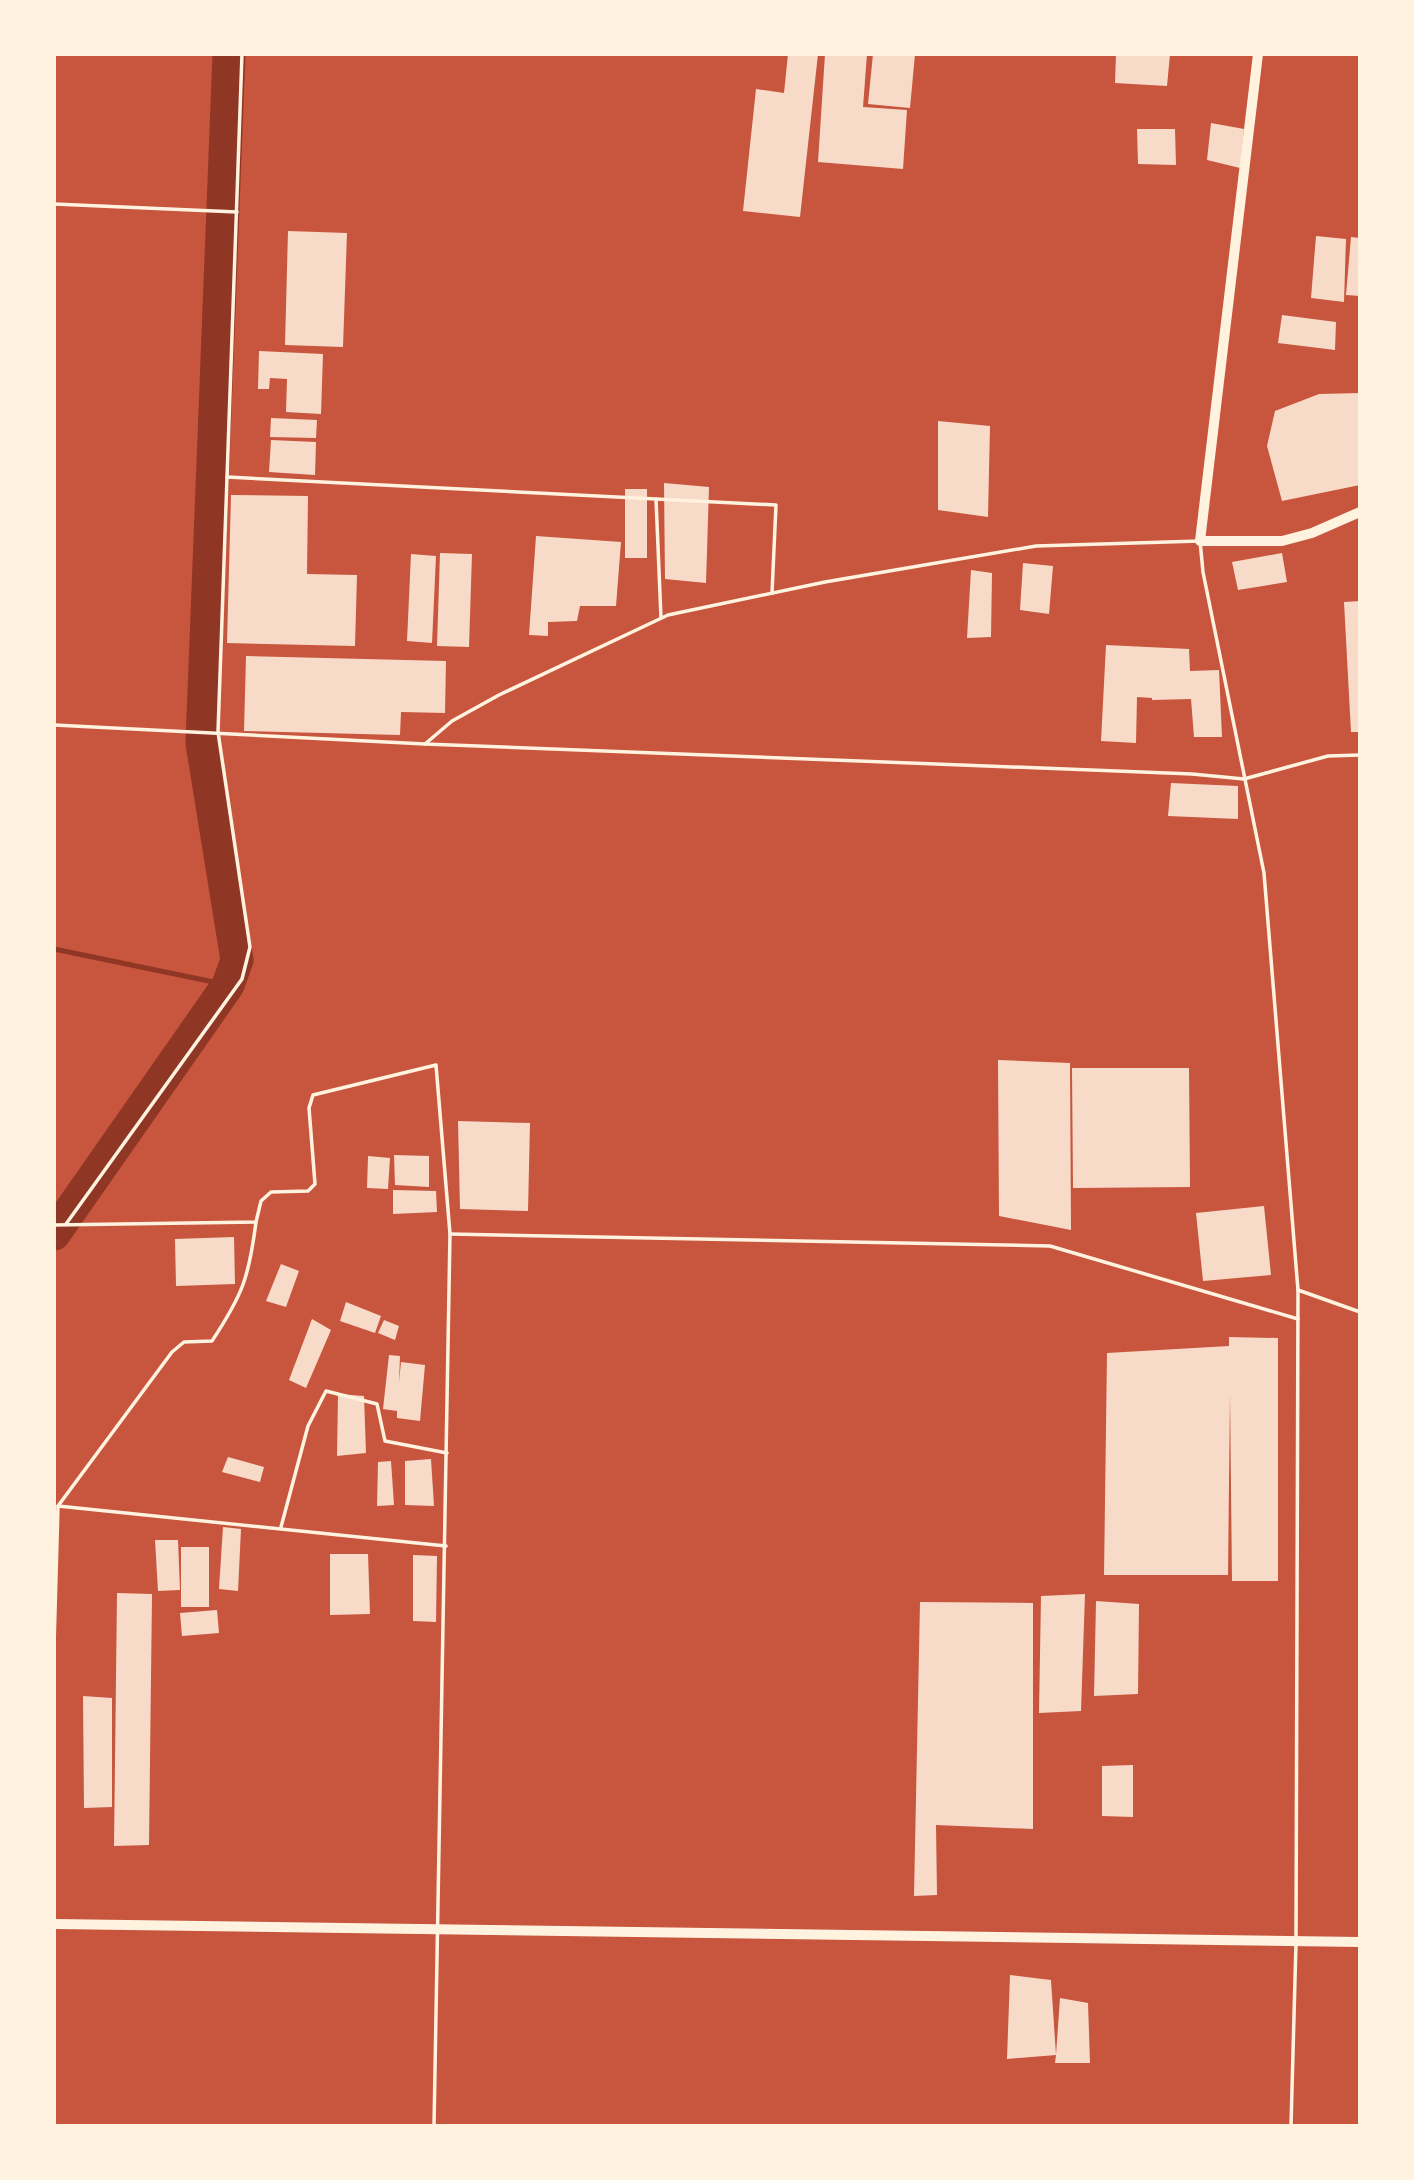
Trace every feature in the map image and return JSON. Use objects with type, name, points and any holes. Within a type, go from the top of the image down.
[{"type":"street","points":[[1258,54],[1200,541],[1282,541],[1312,533],[1360,512]]},
{"type":"street","points":[[54,1924],[1360,1942]]},
{"type":"lane","points":[[66,1224],[242,979],[250,947],[218,732],[242,54]]},
{"type":"lane","points":[[54,204],[238,212]]},
{"type":"lane","points":[[228,477],[776,505],[772,593]]},
{"type":"lane","points":[[656,499],[661,619]]},
{"type":"lane","points":[[425,744],[452,722],[499,695],[661,619],[772,593],[1036,546],[1200,541],[1264,873],[1298,1290],[1296,1943],[1291,2126]]},
{"type":"lane","points":[[54,725],[425,744],[1192,774],[1244,779],[1328,756],[1360,754]]},
{"type":"lane","points":[[54,1646],[58,1506],[173,1352],[184,1342],[212,1341],[233,1310],[249,1275],[261,1201],[271,1192],[308,1191],[315,1184],[309,1108],[313,1095],[436,1065],[450,1234],[434,2126]]},
{"type":"lane","points":[[54,1225],[256,1222]]},
{"type":"lane","points":[[450,1234],[1050,1245],[1298,1319]]},
{"type":"lane","points":[[1298,1290],[1360,1312]]},
{"type":"lane","points":[[281,1527],[308,1426],[327,1391],[377,1404],[385,1441],[447,1453]]},
{"type":"lane","points":[[58,1506],[446,1546]]},
{"type":"building","points":[[788,54],[818,54],[800,217],[743,211],[756,89],[784,93]]},
{"type":"building","points":[[825,54],[867,54],[863,107],[907,110],[903,169],[818,162]]},
{"type":"building","points":[[873,54],[915,54],[910,108],[868,104]]},
{"type":"building","points":[[1116,54],[1170,54],[1167,86],[1115,83]]},
{"type":"building","points":[[1211,123],[1244,129],[1240,168],[1207,160]]},
{"type":"building","points":[[1137,129],[1175,129],[1176,165],[1138,164]]},
{"type":"building","points":[[288,231],[347,233],[343,347],[285,345]]},
{"type":"building","points":[[1316,236],[1346,239],[1344,302],[1311,298]]},
{"type":"building","points":[[1351,237],[1360,238],[1360,296],[1346,295]]},
{"type":"building","points":[[1282,315],[1336,322],[1335,350],[1278,343]]},
{"type":"building","points":[[259,351],[323,354],[321,414],[286,412],[287,379],[270,378],[269,389],[258,389]]},
{"type":"building","points":[[1360,393],[1360,485],[1282,501],[1267,446],[1275,411],[1319,394]]},
{"type":"building","points":[[271,418],[317,420],[316,438],[270,437]]},
{"type":"building","points":[[938,421],[990,426],[988,517],[938,510]]},
{"type":"building","points":[[271,440],[316,442],[315,475],[269,472]]},
{"type":"building","points":[[664,483],[709,487],[706,583],[665,579]]},
{"type":"building","points":[[625,489],[647,489],[647,558],[625,558]]},
{"type":"building","points":[[231,495],[308,496],[307,574],[357,575],[355,646],[227,643]]},
{"type":"building","points":[[536,536],[621,542],[616,606],[580,606],[577,621],[548,622],[548,636],[529,635]]},
{"type":"building","points":[[440,553],[472,554],[469,647],[437,646]]},
{"type":"building","points":[[1282,553],[1287,582],[1238,590],[1232,562]]},
{"type":"building","points":[[411,554],[436,556],[432,643],[407,641]]},
{"type":"building","points":[[1023,563],[1053,566],[1049,614],[1020,610]]},
{"type":"building","points":[[971,570],[992,573],[991,637],[967,638]]},
{"type":"building","points":[[1360,601],[1360,732],[1351,732],[1344,602]]},
{"type":"building","points":[[1106,645],[1189,649],[1190,671],[1219,670],[1222,737],[1194,737],[1191,699],[1152,700],[1137,697],[1136,743],[1101,741]]},
{"type":"building","points":[[246,656],[446,661],[445,713],[401,712],[400,735],[244,731]]},
{"type":"building","points":[[1171,783],[1238,786],[1238,819],[1168,816]]},
{"type":"building","points":[[998,1060],[1070,1063],[1071,1230],[999,1216]]},
{"type":"building","points":[[1072,1068],[1189,1068],[1190,1187],[1073,1188]]},
{"type":"building","points":[[458,1121],[530,1123],[528,1211],[460,1209]]},
{"type":"building","points":[[394,1155],[429,1156],[429,1187],[395,1185]]},
{"type":"building","points":[[368,1156],[390,1158],[388,1189],[367,1188]]},
{"type":"building","points":[[393,1190],[436,1191],[437,1212],[393,1214]]},
{"type":"building","points":[[1264,1206],[1271,1275],[1203,1281],[1196,1213]]},
{"type":"building","points":[[234,1237],[235,1284],[176,1286],[175,1239]]},
{"type":"building","points":[[281,1264],[299,1271],[286,1307],[266,1301]]},
{"type":"building","points":[[346,1302],[381,1316],[375,1333],[340,1321]]},
{"type":"building","points":[[312,1319],[331,1330],[306,1388],[289,1380]]},
{"type":"building","points":[[384,1320],[399,1326],[395,1340],[378,1333]]},
{"type":"building","points":[[1229,1337],[1278,1338],[1278,1581],[1232,1581],[1230,1394],[1228,1575],[1104,1575],[1107,1353],[1229,1346]]},
{"type":"building","points":[[389,1355],[400,1356],[399,1382],[401,1362],[425,1365],[420,1421],[397,1418],[397,1411],[383,1409]]},
{"type":"building","points":[[338,1394],[364,1396],[366,1453],[337,1456]]},
{"type":"building","points":[[228,1457],[264,1467],[260,1482],[222,1472]]},
{"type":"building","points":[[431,1459],[434,1506],[405,1505],[405,1461]]},
{"type":"building","points":[[391,1461],[394,1505],[377,1506],[378,1462]]},
{"type":"building","points":[[223,1527],[241,1529],[238,1591],[219,1589]]},
{"type":"building","points":[[155,1540],[178,1540],[180,1590],[158,1591]]},
{"type":"building","points":[[181,1547],[209,1547],[209,1607],[181,1607]]},
{"type":"building","points":[[330,1554],[368,1554],[370,1614],[330,1615]]},
{"type":"building","points":[[413,1555],[437,1556],[436,1622],[413,1621]]},
{"type":"building","points":[[117,1593],[152,1594],[149,1845],[114,1846]]},
{"type":"building","points":[[1085,1594],[1081,1711],[1039,1713],[1041,1596]]},
{"type":"building","points":[[1096,1601],[1139,1604],[1138,1694],[1094,1696]]},
{"type":"building","points":[[920,1602],[1033,1603],[1033,1829],[936,1825],[937,1895],[914,1896]]},
{"type":"building","points":[[217,1610],[219,1633],[182,1636],[180,1613]]},
{"type":"building","points":[[83,1696],[112,1698],[112,1807],[84,1808]]},
{"type":"building","points":[[1133,1765],[1133,1817],[1102,1816],[1102,1766]]},
{"type":"building","points":[[1010,1975],[1051,1980],[1056,2055],[1007,2059]]},
{"type":"building","points":[[1060,1998],[1088,2003],[1090,2063],[1055,2063]]},
{"type":"waterway","points":[[54,1234],[228,985],[237,960],[202,743],[229,54]]},
{"type":"waterway","points":[[54,949],[228,985]]}]
